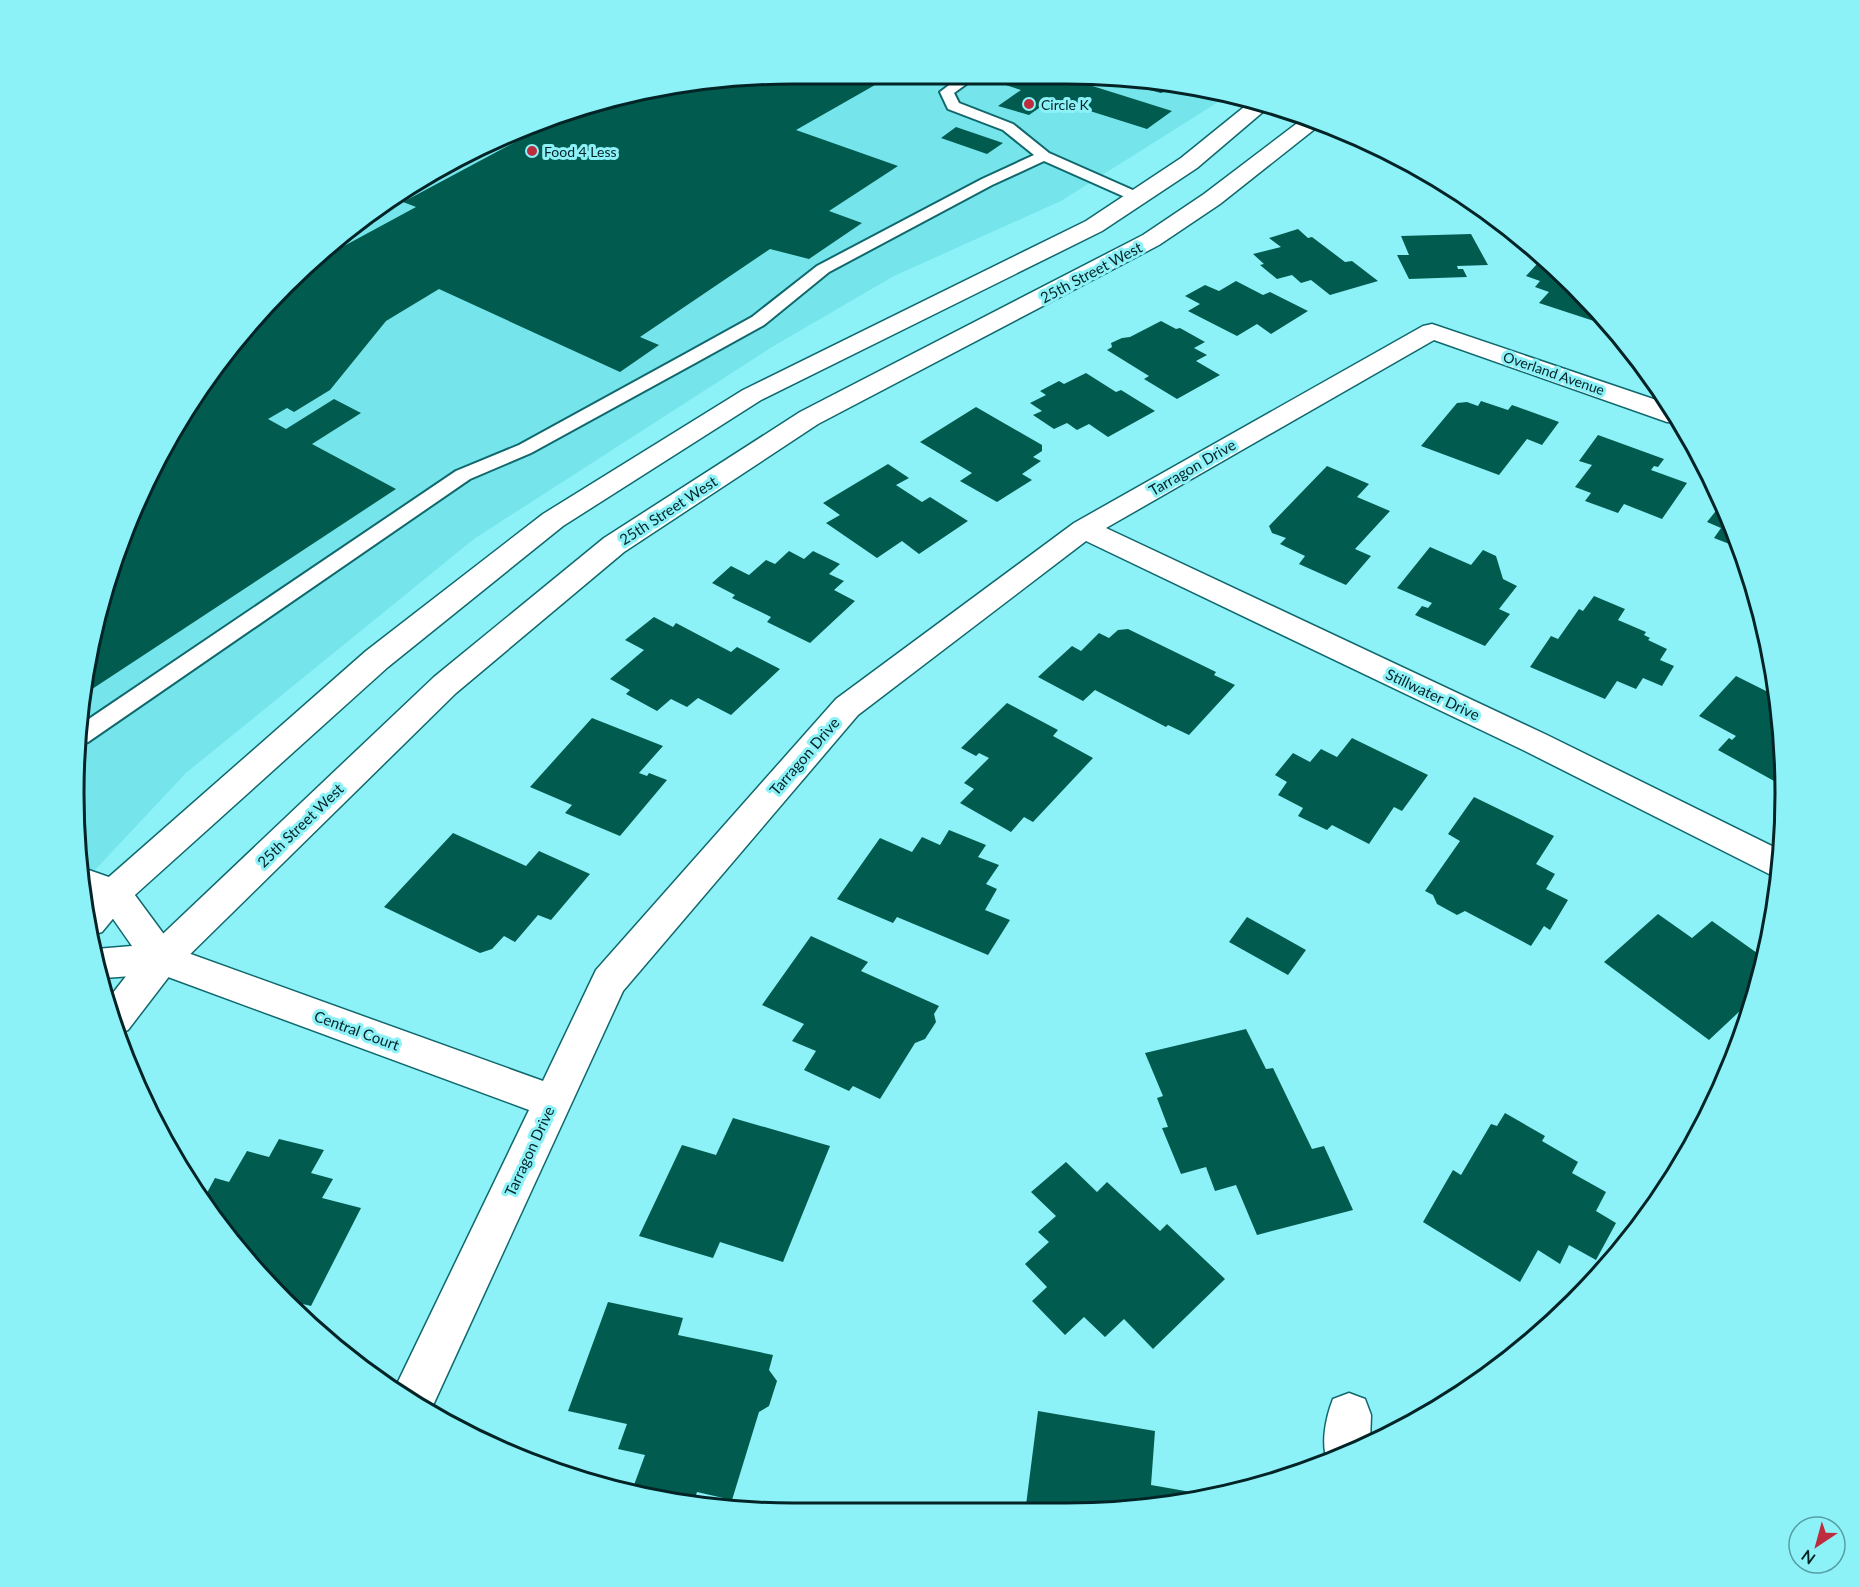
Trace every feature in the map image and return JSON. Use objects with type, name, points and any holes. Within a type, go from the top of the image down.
[{"type":"street","points":[[95,915],[114,893],[377,659],[553,520],[752,395],[1094,226],[1189,163],[1254,110]]},
{"type":"street","name":"25th Street West","points":[[119,1013],[161,959],[445,685],[615,545],[809,418],[1151,240],[1212,199],[1306,126]]},
{"type":"street","name":"Overland Avenue","points":[[1432,331],[1663,411]]},
{"type":"street","name":"Tarragon Drive","points":[[416,1393],[609,981],[847,707],[1084,529],[1432,331]]},
{"type":"street","name":"Stillwater Drive","points":[[1084,529],[1536,743],[1771,861]]},
{"type":"street","points":[[90,884],[114,893],[161,959]]},
{"type":"street","name":"Central Court","points":[[105,963],[161,959],[552,1101]]},
{"type":"lane","points":[[958,84],[947,92],[953,106],[1008,127],[1044,156],[1139,198]]},
{"type":"lane","points":[[87,731],[463,475],[525,449],[681,364],[758,321],[823,269],[987,182],[1044,156]]},
{"type":"shaded area","points":[[794,84],[1066,84],[1158,90],[1219,101],[1061,201],[894,276],[772,347],[474,539],[186,773],[89,876],[84,794],[90,701],[108,610],[138,522],[157,480],[204,399],[260,326],[326,260],[399,204],[480,157],[522,138],[610,108],[701,90]]},
{"type":"building","points":[[1003,84],[1089,85],[1172,111],[1147,129],[1052,99],[1029,115],[998,106],[1021,90]]},
{"type":"building","points":[[875,85],[796,130],[898,166],[829,211],[862,223],[809,259],[770,249],[640,337],[659,345],[620,372],[439,289],[386,321],[330,390],[294,412],[287,408],[268,419],[286,429],[334,399],[361,413],[312,444],[396,489],[92,689],[108,610],[138,522],[179,439],[204,399],[260,326],[292,292],[342,247],[416,207],[403,202],[524,137],[565,122],[610,108],[655,98],[701,90],[747,86]]},
{"type":"building","points":[[956,127],[1003,143],[987,154],[941,138]]},
{"type":"building","points":[[1298,229],[1345,262],[1352,261],[1378,281],[1330,295],[1311,280],[1301,283],[1292,275],[1277,279],[1260,265],[1264,264],[1253,254],[1281,247],[1269,238]]},
{"type":"building","points":[[1471,234],[1488,265],[1457,266],[1458,269],[1463,269],[1467,277],[1409,279],[1397,255],[1409,255],[1401,236]]},
{"type":"building","points":[[1537,264],[1594,321],[1539,303],[1549,292],[1535,287],[1540,281],[1526,276]]},
{"type":"building","points":[[1236,281],[1263,295],[1270,292],[1308,311],[1271,334],[1257,324],[1237,336],[1188,311],[1200,304],[1185,296],[1205,285],[1219,291]]},
{"type":"building","points":[[1161,321],[1176,329],[1180,328],[1205,342],[1194,348],[1207,355],[1196,361],[1220,375],[1177,399],[1144,379],[1149,376],[1107,350],[1112,347],[1111,343],[1130,337]]},
{"type":"building","points":[[1086,373],[1116,392],[1121,390],[1155,411],[1108,437],[1089,424],[1077,430],[1067,423],[1054,429],[1033,415],[1042,411],[1030,403],[1046,395],[1040,391],[1059,381],[1064,384]]},
{"type":"building","points":[[1481,401],[1508,410],[1512,405],[1559,422],[1542,445],[1527,439],[1499,475],[1421,446],[1457,403],[1467,402],[1478,406]]},
{"type":"building","points":[[976,407],[1042,445],[1042,451],[1033,457],[1041,461],[1022,474],[1032,480],[997,502],[960,481],[972,473],[920,442]]},
{"type":"building","points":[[1598,435],[1664,459],[1658,467],[1654,466],[1651,470],[1687,483],[1662,519],[1624,504],[1618,513],[1585,501],[1591,493],[1575,487],[1592,465],[1579,461]]},
{"type":"building","points":[[888,464],[909,478],[896,485],[922,502],[930,497],[968,521],[919,554],[902,541],[877,558],[826,523],[840,515],[823,503]]},
{"type":"building","points":[[1327,466],[1369,484],[1357,497],[1390,511],[1355,549],[1371,556],[1346,585],[1299,564],[1305,556],[1280,544],[1286,538],[1272,533],[1269,526]]},
{"type":"building","points":[[1716,511],[1729,544],[1714,538],[1721,528],[1707,522]]},
{"type":"building","points":[[1430,547],[1471,565],[1483,550],[1496,556],[1503,579],[1517,586],[1499,609],[1510,614],[1485,646],[1415,615],[1422,606],[1428,608],[1432,603],[1397,588]]},
{"type":"building","points":[[789,551],[804,559],[813,551],[840,564],[829,574],[844,581],[834,590],[855,601],[810,643],[767,622],[771,617],[732,598],[735,595],[712,583],[731,566],[749,575],[766,560],[775,564]]},
{"type":"building","points":[[1594,596],[1625,609],[1618,620],[1646,632],[1644,635],[1650,638],[1648,640],[1667,649],[1660,660],[1674,666],[1662,686],[1643,678],[1636,689],[1617,681],[1605,699],[1530,667],[1551,636],[1558,639],[1579,609],[1583,611]]},
{"type":"building","points":[[654,617],[673,627],[676,623],[731,652],[737,647],[780,669],[731,715],[698,698],[687,707],[671,699],[657,711],[626,694],[630,690],[610,679],[644,650],[625,640]]},
{"type":"building","points":[[1128,629],[1216,672],[1214,675],[1235,685],[1189,735],[1168,725],[1166,727],[1095,690],[1083,701],[1038,677],[1072,646],[1081,651],[1099,633],[1109,638],[1118,630]]},
{"type":"building","points":[[1736,676],[1767,692],[1774,781],[1718,750],[1729,738],[1732,740],[1736,736],[1699,716]]},
{"type":"building","points":[[1007,703],[1058,730],[1053,736],[1093,758],[1033,822],[1024,817],[1011,832],[960,803],[974,789],[964,783],[989,758],[979,753],[976,756],[961,748]]},
{"type":"building","points":[[592,718],[663,746],[639,773],[647,776],[649,773],[667,780],[620,836],[565,813],[572,805],[530,787]]},
{"type":"building","points":[[1352,738],[1428,775],[1402,811],[1394,807],[1369,844],[1332,825],[1327,830],[1298,816],[1303,808],[1278,795],[1287,782],[1275,775],[1293,753],[1310,762],[1321,749],[1337,757]]},
{"type":"building","points":[[1474,797],[1554,836],[1536,864],[1555,874],[1546,889],[1568,900],[1550,930],[1544,926],[1531,946],[1465,911],[1457,915],[1437,904],[1433,895],[1425,891],[1460,841],[1448,834]]},
{"type":"building","points":[[949,830],[986,845],[978,857],[999,865],[986,884],[997,889],[985,910],[1010,920],[988,955],[897,917],[893,923],[837,899],[880,838],[912,852],[922,837],[940,845]]},
{"type":"building","points":[[453,833],[526,866],[539,851],[590,874],[551,920],[538,915],[515,942],[504,936],[492,949],[480,953],[384,907]]},
{"type":"building","points":[[1658,914],[1692,938],[1712,921],[1756,953],[1741,1010],[1709,1040],[1604,962]]},
{"type":"building","points":[[1247,917],[1306,950],[1288,975],[1229,942]]},
{"type":"building","points":[[811,936],[868,962],[861,971],[939,1006],[934,1014],[936,1022],[925,1039],[915,1043],[880,1099],[853,1086],[849,1091],[804,1070],[816,1051],[792,1041],[804,1024],[762,1005]]},
{"type":"building","points":[[1246,1029],[1266,1069],[1273,1068],[1312,1149],[1324,1146],[1353,1210],[1257,1235],[1236,1185],[1215,1191],[1206,1167],[1181,1174],[1162,1128],[1168,1127],[1157,1098],[1163,1096],[1145,1053]]},
{"type":"building","points":[[1505,1113],[1545,1136],[1542,1141],[1578,1162],[1572,1173],[1606,1192],[1596,1211],[1616,1223],[1596,1260],[1569,1245],[1560,1264],[1538,1250],[1520,1282],[1423,1222],[1453,1170],[1461,1175],[1491,1124],[1497,1126]]},
{"type":"building","points":[[733,1118],[830,1146],[783,1262],[720,1242],[713,1258],[639,1236],[682,1145],[716,1155]]},
{"type":"building","points":[[279,1139],[324,1150],[311,1173],[333,1179],[322,1198],[361,1208],[311,1306],[301,1304],[260,1261],[207,1192],[215,1178],[229,1182],[247,1151],[269,1157]]},
{"type":"building","points":[[1066,1162],[1097,1192],[1107,1182],[1160,1231],[1167,1224],[1225,1279],[1153,1349],[1124,1319],[1105,1337],[1084,1317],[1065,1335],[1032,1301],[1047,1287],[1025,1264],[1049,1242],[1038,1232],[1056,1216],[1031,1192]]},
{"type":"building","points":[[608,1302],[683,1318],[678,1335],[773,1355],[769,1370],[777,1381],[769,1406],[759,1412],[732,1500],[697,1492],[696,1496],[634,1484],[645,1455],[618,1449],[627,1424],[568,1411]]},
{"type":"building","points":[[1038,1411],[1155,1431],[1151,1485],[1189,1492],[1112,1501],[1026,1503]]},
{"type":"place","name":"Circle K","points":[[1029,104]]},
{"type":"place","name":"Food 4 Less","points":[[532,151]]}]
